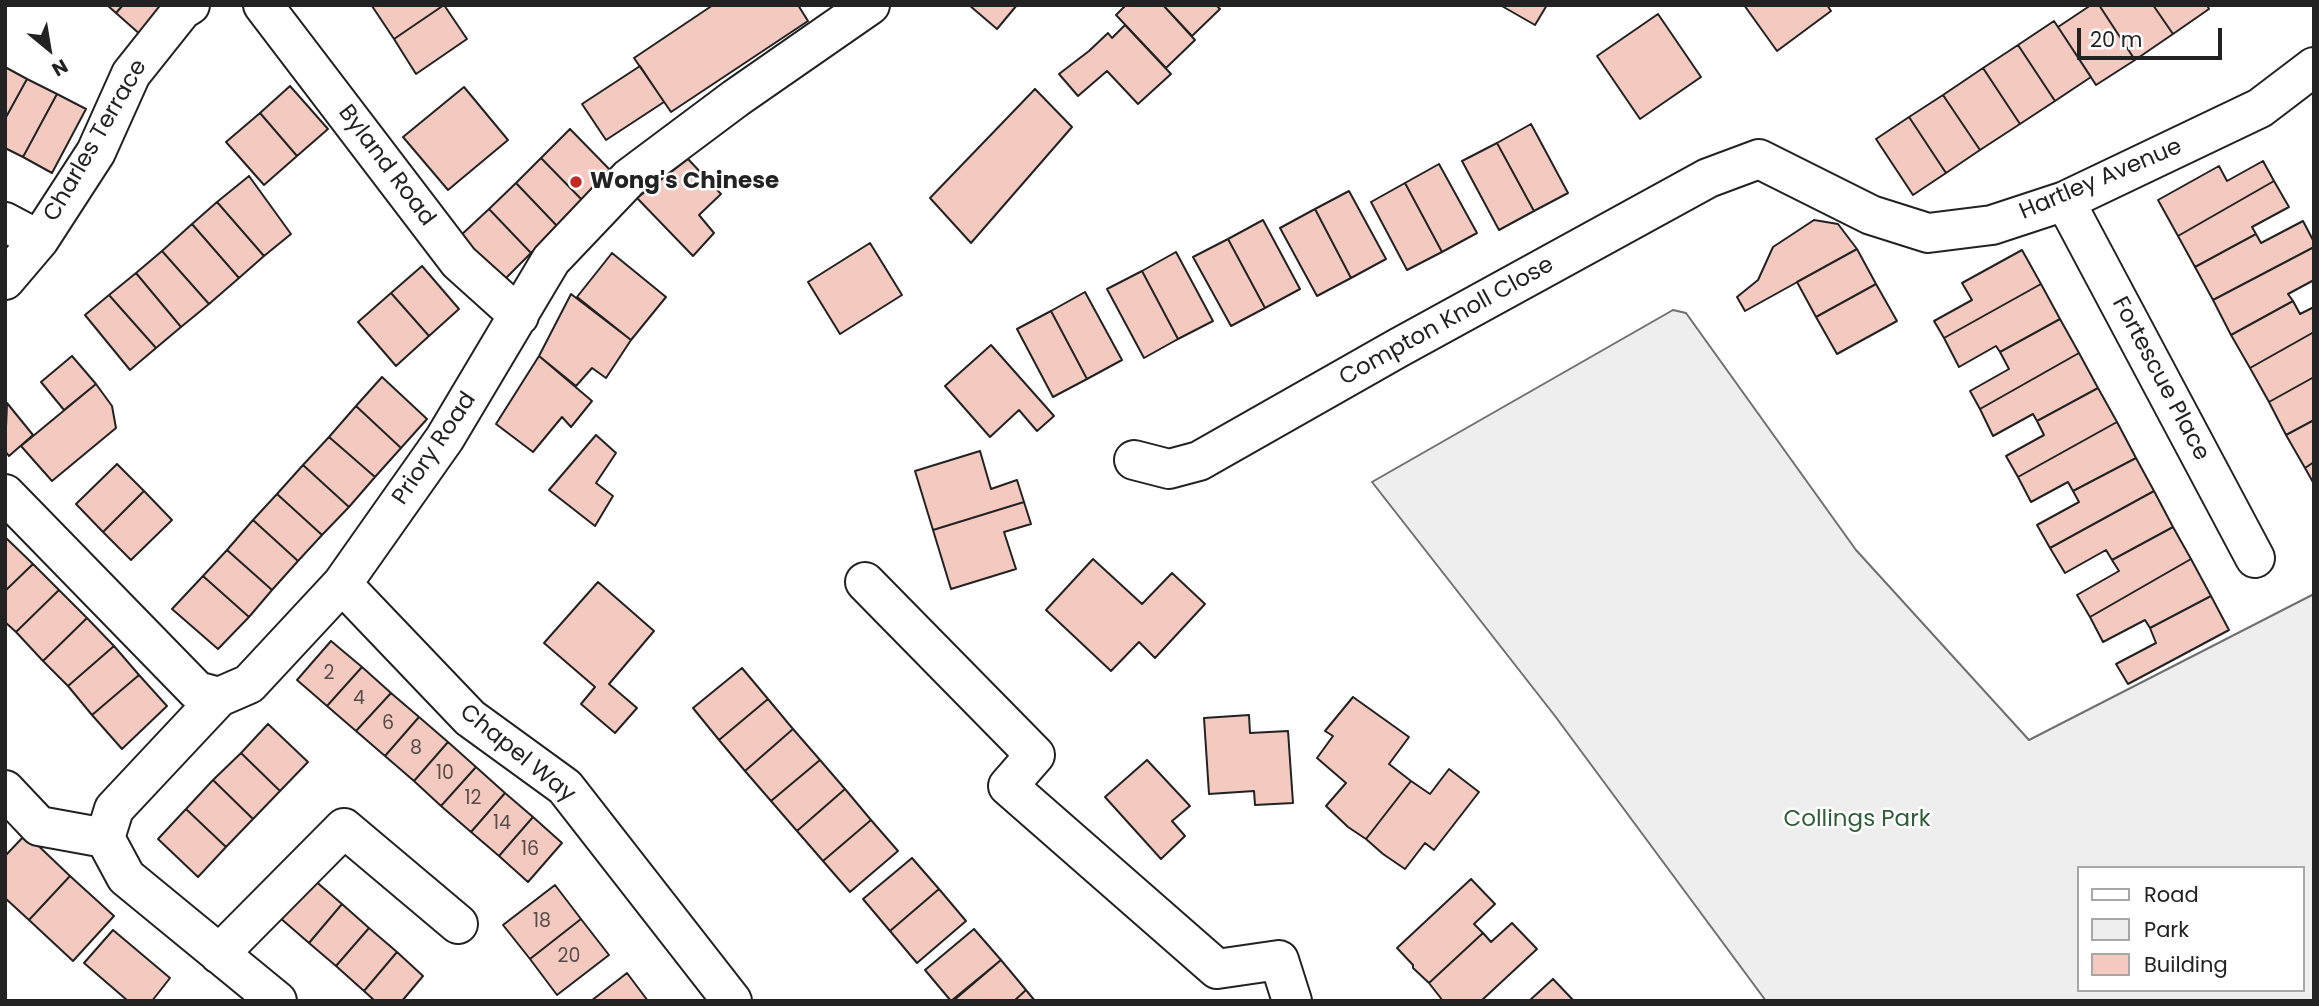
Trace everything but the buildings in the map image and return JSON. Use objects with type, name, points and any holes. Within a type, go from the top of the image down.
[{"type":"street","name":"Charles Terrace","points":[[5,280],[39,240],[96,152],[131,74],[182,10],[190,5]]},
{"type":"street","name":"Byland Road","points":[[264,5],[459,262],[519,316]]},
{"type":"street","name":"Priory Road","points":[[219,697],[248,684],[342,584],[445,438],[551,260],[629,178],[736,98],[870,5]]},
{"type":"street","name":"Hartley Avenue","points":[[1759,159],[1871,215],[1928,233],[1992,225],[2065,201],[2260,108],[2314,67]]},
{"type":"street","name":"Compton Knoll Close","points":[[1134,460],[1169,469],[1199,461],[1708,178],[1759,159]]},
{"type":"street","name":"Fortescue Place","points":[[2065,201],[2255,558]]},
{"type":"street","points":[[5,222],[39,240]]},
{"type":"street","points":[[5,494],[197,691],[219,697],[114,809],[105,838],[125,877],[276,1001]]},
{"type":"street","points":[[865,582],[1035,755],[1008,786],[1217,969],[1279,960],[1292,1001]]},
{"type":"street","name":"Chapel Way","points":[[342,584],[470,718],[565,787],[732,1001]]},
{"type":"street","points":[[5,790],[39,826],[105,838]]},
{"type":"street","points":[[219,954],[344,828],[458,924]]},
{"type":"green space","name":"Collings Park","points":[[1673,310],[1686,313],[1856,550],[2029,740],[2314,594],[2314,1001],[1766,1001],[1555,716],[1372,482]]},
{"type":"place","name":"Wong's Chinese","points":[[576,182]]}]
